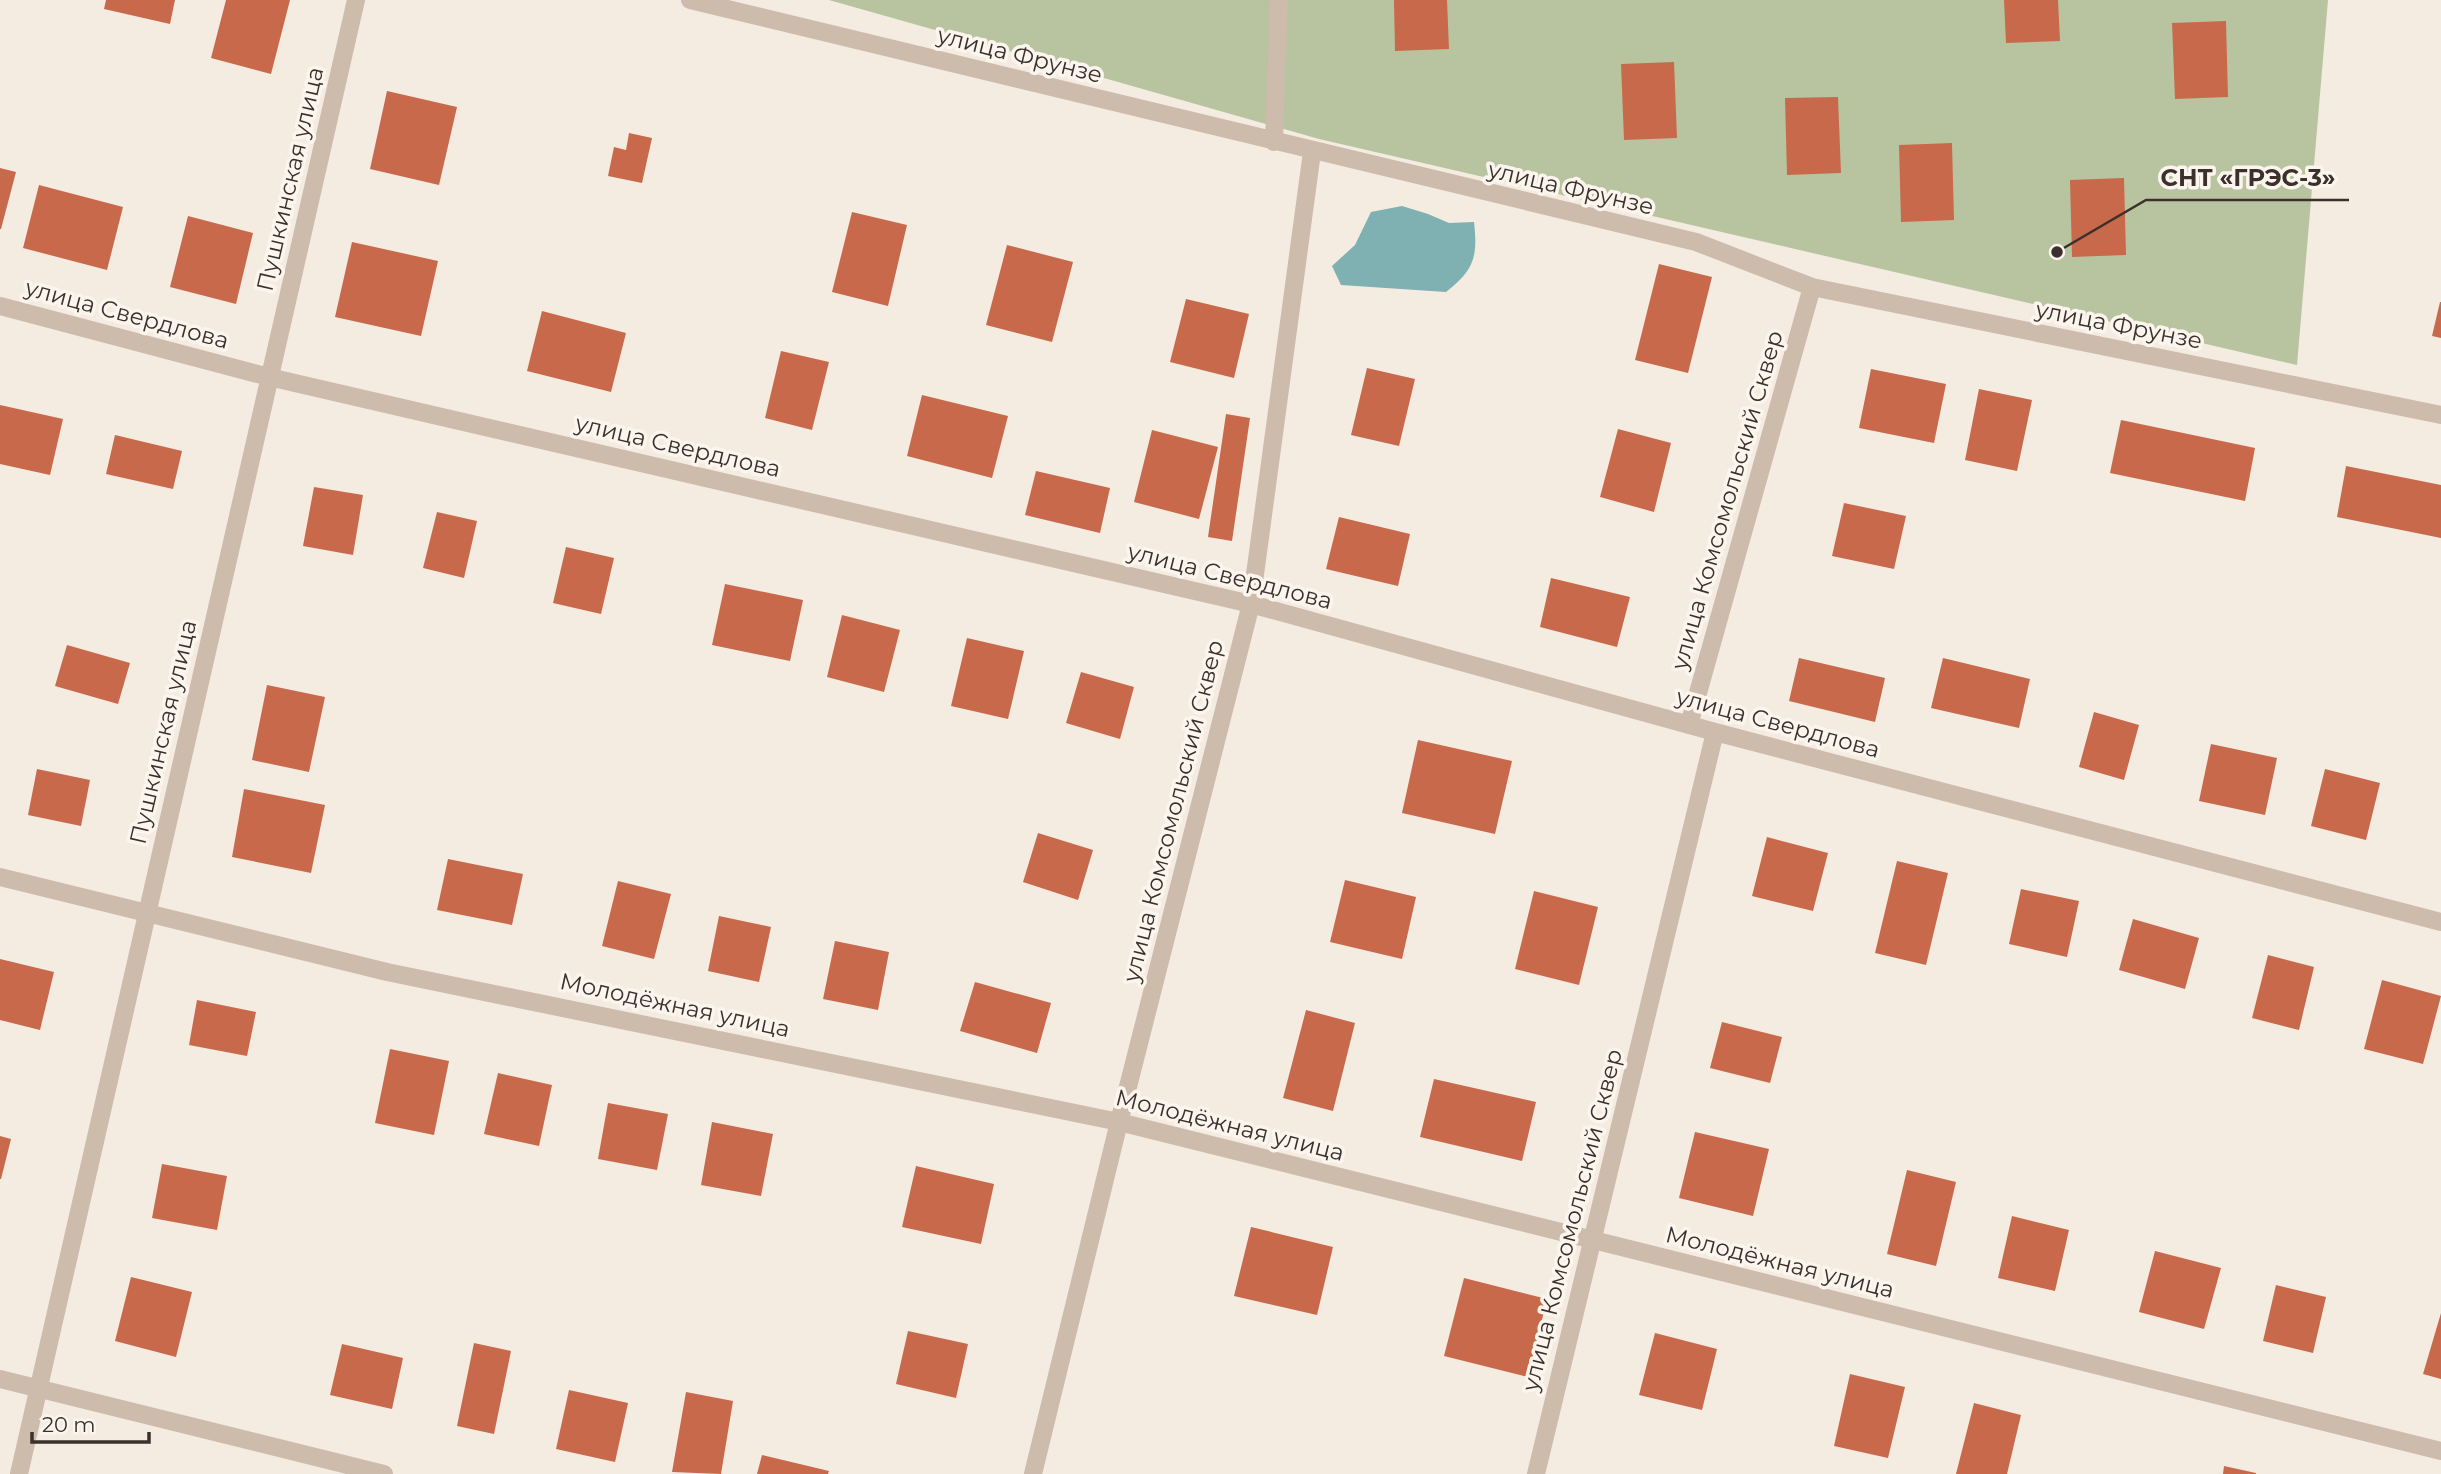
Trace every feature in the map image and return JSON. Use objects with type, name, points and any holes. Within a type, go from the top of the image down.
[{"type":"street","name":"Пушкинская улица","points":[[19,1474],[356,0]]},
{"type":"street","name":"улица Фрунзе","points":[[690,0],[1312,152],[1696,242],[1812,287],[2441,415]]},
{"type":"street","points":[[1274,142],[1279,0]]},
{"type":"street","name":"улица Комсомольский Сквер","points":[[1033,1474],[1119,1122],[1251,604],[1312,152]]},
{"type":"street","name":"улица Комсомольский Сквер","points":[[1689,725],[1812,287]]},
{"type":"street","name":"улица Свердлова","points":[[0,306],[269,377],[1251,604],[1715,732],[2441,922]]},
{"type":"street","name":"улица Комсомольский Сквер","points":[[1536,1474],[1715,732]]},
{"type":"street","name":"Молодёжная улица","points":[[0,877],[387,972],[1119,1122],[2441,1451]]},
{"type":"street","points":[[0,1379],[384,1474]]},
{"type":"green space","points":[[829,0],[2328,0],[2297,365],[1319,139]]},
{"type":"water","points":[[1402,206],[1449,223],[1474,222],[1474,254],[1463,277],[1446,292],[1341,285],[1332,266],[1355,245],[1371,212]]},
{"type":"building","points":[[106,0],[175,0],[170,24],[104,9]]},
{"type":"building","points":[[226,0],[290,0],[271,74],[211,58]]},
{"type":"building","points":[[1394,0],[1447,0],[1449,49],[1395,51]]},
{"type":"building","points":[[2004,0],[2058,0],[2060,41],[2006,43]]},
{"type":"building","points":[[2226,21],[2228,97],[2175,99],[2172,23]]},
{"type":"building","points":[[1674,62],[1677,138],[1624,140],[1621,64]]},
{"type":"building","points":[[387,91],[457,107],[439,185],[370,169]]},
{"type":"building","points":[[1838,97],[1841,173],[1787,175],[1785,98]]},
{"type":"building","points":[[629,133],[652,138],[642,183],[608,176],[614,147],[626,150]]},
{"type":"building","points":[[1952,143],[1954,220],[1901,222],[1899,145]]},
{"type":"building","points":[[0,168],[16,172],[1,229],[0,229]]},
{"type":"building","points":[[2124,178],[2126,255],[2072,257],[2070,180]]},
{"type":"building","points":[[39,185],[123,207],[107,270],[23,248]]},
{"type":"building","points":[[852,212],[907,225],[888,306],[832,292]]},
{"type":"building","points":[[188,216],[253,233],[236,304],[170,287]]},
{"type":"building","points":[[352,242],[438,261],[421,336],[335,317]]},
{"type":"building","points":[[1007,245],[1073,262],[1052,342],[986,325]]},
{"type":"building","points":[[1659,264],[1712,277],[1688,373],[1635,360]]},
{"type":"building","points":[[1186,299],[1249,314],[1234,378],[1170,362]]},
{"type":"building","points":[[2441,302],[2441,338],[2432,336]]},
{"type":"building","points":[[542,311],[626,333],[611,392],[527,371]]},
{"type":"building","points":[[781,351],[829,362],[812,430],[765,418]]},
{"type":"building","points":[[1367,368],[1415,379],[1399,446],[1351,435]]},
{"type":"building","points":[[1871,369],[1946,384],[1934,443],[1859,428]]},
{"type":"building","points":[[1979,389],[2032,400],[2017,471],[1965,460]]},
{"type":"building","points":[[922,395],[1008,416],[992,478],[907,456]]},
{"type":"building","points":[[0,405],[63,419],[50,475],[0,464]]},
{"type":"building","points":[[1226,414],[1250,418],[1232,541],[1208,537]]},
{"type":"building","points":[[2121,420],[2255,448],[2245,501],[2110,473]]},
{"type":"building","points":[[1618,429],[1671,443],[1654,512],[1600,497]]},
{"type":"building","points":[[1152,430],[1218,447],[1199,519],[1134,502]]},
{"type":"building","points":[[115,435],[182,451],[173,489],[106,474]]},
{"type":"building","points":[[2346,466],[2441,485],[2441,538],[2337,517]]},
{"type":"building","points":[[1036,471],[1110,488],[1100,533],[1025,515]]},
{"type":"building","points":[[314,487],[363,495],[353,555],[303,546]]},
{"type":"building","points":[[1844,503],[1906,516],[1894,569],[1832,556]]},
{"type":"building","points":[[437,512],[477,521],[464,578],[423,568]]},
{"type":"building","points":[[1339,517],[1410,534],[1398,586],[1326,569]]},
{"type":"building","points":[[566,547],[614,558],[601,614],[553,603]]},
{"type":"building","points":[[1551,578],[1630,597],[1617,647],[1540,627]]},
{"type":"building","points":[[725,584],[803,600],[790,661],[712,645]]},
{"type":"building","points":[[842,615],[900,630],[884,692],[827,677]]},
{"type":"building","points":[[967,638],[1024,651],[1008,719],[951,706]]},
{"type":"building","points":[[67,645],[130,663],[118,704],[55,686]]},
{"type":"building","points":[[1799,658],[1885,678],[1875,722],[1789,701]]},
{"type":"building","points":[[1943,658],[2030,679],[2019,728],[1931,708]]},
{"type":"building","points":[[1081,672],[1134,687],[1120,739],[1066,723]]},
{"type":"building","points":[[267,685],[325,697],[309,772],[252,760]]},
{"type":"building","points":[[2094,712],[2139,725],[2124,780],[2079,767]]},
{"type":"building","points":[[1418,740],[1512,761],[1495,834],[1402,813]]},
{"type":"building","points":[[2211,744],[2277,758],[2265,815],[2199,801]]},
{"type":"building","points":[[37,769],[90,780],[81,826],[28,815]]},
{"type":"building","points":[[2325,769],[2380,783],[2366,840],[2311,826]]},
{"type":"building","points":[[244,789],[325,805],[311,873],[232,857]]},
{"type":"building","points":[[1038,833],[1093,850],[1078,900],[1023,882]]},
{"type":"building","points":[[1767,837],[1828,853],[1813,911],[1752,896]]},
{"type":"building","points":[[448,859],[523,874],[512,925],[437,910]]},
{"type":"building","points":[[1897,861],[1948,873],[1926,965],[1875,953]]},
{"type":"building","points":[[1345,880],[1416,897],[1402,959],[1330,942]]},
{"type":"building","points":[[618,881],[671,894],[654,959],[602,946]]},
{"type":"building","points":[[2021,889],[2079,901],[2067,957],[2009,944]]},
{"type":"building","points":[[1534,891],[1598,907],[1579,985],[1515,969]]},
{"type":"building","points":[[719,916],[771,927],[759,982],[708,971]]},
{"type":"building","points":[[2133,919],[2199,938],[2185,989],[2119,970]]},
{"type":"building","points":[[835,941],[889,952],[878,1010],[823,999]]},
{"type":"building","points":[[2268,955],[2314,967],[2299,1030],[2252,1018]]},
{"type":"building","points":[[0,959],[54,972],[40,1030],[0,1020]]},
{"type":"building","points":[[2382,980],[2441,996],[2423,1064],[2364,1049]]},
{"type":"building","points":[[975,982],[1051,1003],[1037,1053],[960,1031]]},
{"type":"building","points":[[197,1000],[256,1012],[247,1056],[189,1045]]},
{"type":"building","points":[[1306,1010],[1355,1023],[1333,1111],[1283,1098]]},
{"type":"building","points":[[1722,1022],[1782,1037],[1770,1083],[1710,1068]]},
{"type":"building","points":[[390,1049],[449,1061],[434,1135],[375,1123]]},
{"type":"building","points":[[498,1073],[552,1085],[539,1146],[484,1134]]},
{"type":"building","points":[[1434,1079],[1536,1102],[1522,1161],[1420,1137]]},
{"type":"building","points":[[608,1103],[668,1114],[657,1170],[598,1159]]},
{"type":"building","points":[[712,1122],[773,1134],[761,1196],[701,1185]]},
{"type":"building","points":[[1695,1132],[1769,1149],[1753,1216],[1679,1198]]},
{"type":"building","points":[[0,1136],[11,1139],[1,1179],[0,1179]]},
{"type":"building","points":[[162,1164],[227,1176],[217,1230],[152,1218]]},
{"type":"building","points":[[916,1166],[994,1184],[981,1244],[902,1227]]},
{"type":"building","points":[[1907,1170],[1956,1182],[1936,1266],[1887,1254]]},
{"type":"building","points":[[2012,1216],[2069,1230],[2055,1291],[1998,1278]]},
{"type":"building","points":[[1251,1227],[1333,1247],[1317,1315],[1234,1296]]},
{"type":"building","points":[[2155,1251],[2221,1268],[2204,1329],[2139,1312]]},
{"type":"building","points":[[131,1277],[192,1292],[176,1357],[115,1341]]},
{"type":"building","points":[[1464,1278],[1547,1299],[1528,1377],[1444,1356]]},
{"type":"building","points":[[2276,1285],[2326,1297],[2313,1353],[2263,1341]]},
{"type":"building","points":[[2441,1313],[2441,1379],[2423,1374]]},
{"type":"building","points":[[908,1331],[968,1344],[956,1398],[896,1384]]},
{"type":"building","points":[[1655,1333],[1717,1349],[1702,1410],[1639,1395]]},
{"type":"building","points":[[474,1343],[511,1351],[494,1434],[457,1426]]},
{"type":"building","points":[[342,1344],[403,1358],[392,1409],[330,1395]]},
{"type":"building","points":[[1850,1374],[1905,1387],[1888,1458],[1834,1446]]},
{"type":"building","points":[[569,1390],[628,1403],[615,1462],[556,1449]]},
{"type":"building","points":[[686,1392],[733,1401],[721,1474],[672,1472]]},
{"type":"building","points":[[1974,1403],[2021,1415],[2007,1474],[1956,1474]]},
{"type":"building","points":[[762,1455],[829,1471],[828,1474],[757,1474]]},
{"type":"building","points":[[2224,1466],[2256,1473],[2256,1474],[2223,1474]]},
{"type":"place","name":"СНТ «ГРЭС-3»","points":[[2057,252]]}]
